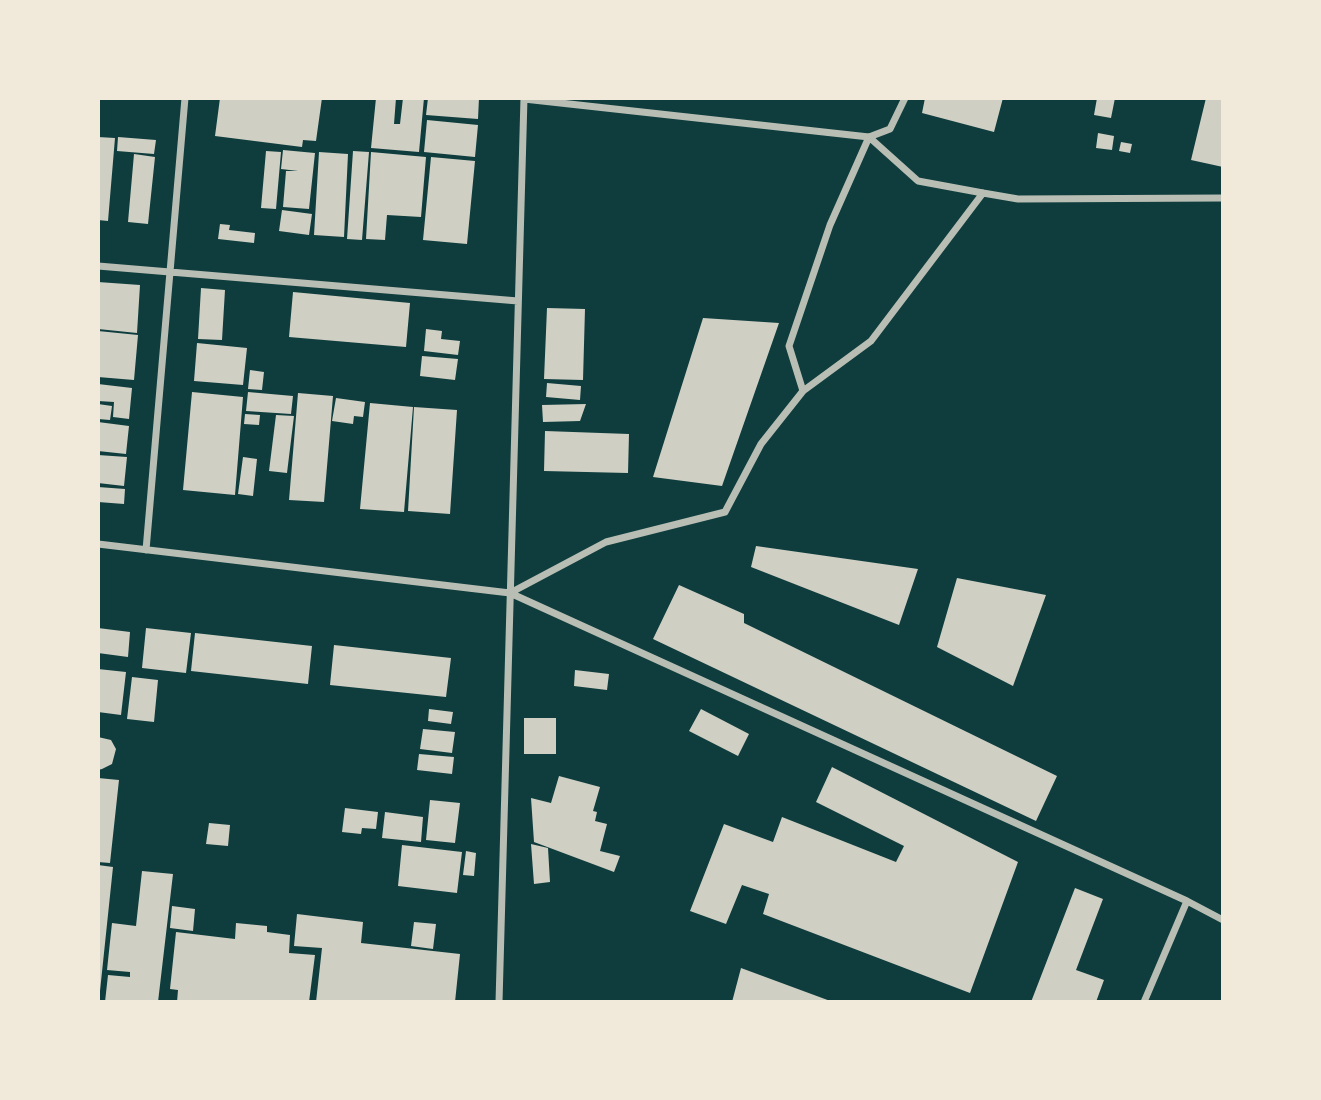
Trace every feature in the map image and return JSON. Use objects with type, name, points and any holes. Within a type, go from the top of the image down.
[{"type":"street","points":[[146,550],[185,98]]},
{"type":"street","points":[[499,1002],[524,99],[869,137],[890,129],[905,98]]},
{"type":"street","points":[[869,137],[918,181],[1018,199],[1223,198]]},
{"type":"street","points":[[803,391],[789,346],[830,225],[869,137]]},
{"type":"street","points":[[510,593],[606,542],[725,512],[761,444],[803,391],[871,341],[983,192]]},
{"type":"street","points":[[98,267],[518,301]]},
{"type":"street","points":[[98,544],[510,593],[1187,901],[1223,920]]},
{"type":"street","points":[[1144,1002],[1187,901]]},
{"type":"building","points":[[220,98],[322,98],[316,141],[303,140],[302,147],[215,136]]},
{"type":"building","points":[[376,98],[396,98],[394,124],[400,124],[403,98],[424,98],[419,152],[371,148]]},
{"type":"building","points":[[428,98],[479,98],[478,119],[426,115]]},
{"type":"building","points":[[925,98],[1003,98],[994,132],[922,113]]},
{"type":"building","points":[[1097,98],[1115,98],[1111,118],[1094,115]]},
{"type":"building","points":[[1206,98],[1223,98],[1223,167],[1191,160]]},
{"type":"building","points":[[427,120],[478,125],[475,157],[424,152]]},
{"type":"building","points":[[1098,133],[1114,136],[1112,150],[1096,148]]},
{"type":"building","points":[[98,137],[115,138],[108,221],[98,220]]},
{"type":"building","points":[[118,137],[156,140],[154,154],[117,151]]},
{"type":"building","points":[[1121,142],[1132,144],[1130,153],[1119,151]]},
{"type":"building","points":[[283,150],[315,153],[309,209],[283,207],[286,171],[298,171],[281,169]]},
{"type":"building","points":[[266,151],[281,152],[276,209],[261,208]]},
{"type":"building","points":[[353,151],[369,152],[362,240],[347,239]]},
{"type":"building","points":[[319,152],[348,154],[344,237],[314,235]]},
{"type":"building","points":[[371,152],[426,157],[421,217],[387,215],[385,240],[366,239]]},
{"type":"building","points":[[134,154],[155,157],[148,224],[128,222]]},
{"type":"building","points":[[431,157],[475,161],[467,244],[423,240]]},
{"type":"building","points":[[282,210],[312,214],[309,235],[279,231]]},
{"type":"building","points":[[220,224],[230,225],[229,230],[255,233],[254,243],[218,239]]},
{"type":"building","points":[[98,282],[140,285],[137,333],[98,329]]},
{"type":"building","points":[[201,288],[225,290],[222,340],[198,339]]},
{"type":"building","points":[[293,292],[410,303],[406,347],[289,337]]},
{"type":"building","points":[[547,308],[585,309],[583,380],[544,379]]},
{"type":"building","points":[[703,318],[779,323],[722,486],[653,477]]},
{"type":"building","points":[[426,329],[442,331],[441,339],[460,341],[458,355],[424,351]]},
{"type":"building","points":[[98,331],[138,335],[134,380],[98,377]]},
{"type":"building","points":[[197,343],[247,348],[243,385],[194,381]]},
{"type":"building","points":[[422,356],[458,359],[455,380],[420,376]]},
{"type":"building","points":[[250,370],[264,372],[262,390],[248,389]]},
{"type":"building","points":[[547,383],[581,386],[580,400],[546,397]]},
{"type":"building","points":[[98,384],[132,388],[129,419],[113,417],[114,402],[98,401]]},
{"type":"building","points":[[192,392],[243,397],[235,495],[183,490]]},
{"type":"building","points":[[248,392],[293,396],[291,414],[246,411]]},
{"type":"building","points":[[298,393],[333,396],[324,502],[289,500]]},
{"type":"building","points":[[336,398],[365,402],[363,417],[354,416],[353,424],[332,421]]},
{"type":"building","points":[[370,403],[413,407],[404,512],[360,509]]},
{"type":"building","points":[[98,404],[112,406],[110,420],[98,419]]},
{"type":"building","points":[[586,404],[580,421],[543,422],[542,405]]},
{"type":"building","points":[[414,407],[457,410],[450,514],[408,511]]},
{"type":"building","points":[[245,414],[260,415],[259,425],[244,424]]},
{"type":"building","points":[[276,415],[294,416],[287,473],[269,471]]},
{"type":"building","points":[[98,422],[129,426],[126,454],[98,451]]},
{"type":"building","points":[[545,431],[629,434],[628,473],[544,471]]},
{"type":"building","points":[[98,455],[127,457],[124,486],[98,483]]},
{"type":"building","points":[[243,457],[257,459],[253,496],[238,494]]},
{"type":"building","points":[[98,487],[125,489],[124,504],[98,502]]},
{"type":"building","points":[[756,546],[918,569],[899,625],[751,567]]},
{"type":"building","points":[[957,578],[1046,595],[1013,686],[937,647]]},
{"type":"building","points":[[679,585],[744,614],[744,623],[1057,776],[1036,821],[653,639]]},
{"type":"building","points":[[98,628],[130,632],[128,657],[98,653]]},
{"type":"building","points":[[146,628],[191,633],[186,673],[142,668]]},
{"type":"building","points":[[195,633],[312,646],[308,684],[191,671]]},
{"type":"building","points":[[334,645],[451,658],[446,697],[330,685]]},
{"type":"building","points":[[98,669],[126,672],[121,715],[98,712]]},
{"type":"building","points":[[575,670],[609,674],[607,690],[574,686]]},
{"type":"building","points":[[132,677],[158,680],[154,722],[127,719]]},
{"type":"building","points":[[429,709],[453,712],[451,724],[428,721]]},
{"type":"building","points":[[701,709],[749,734],[738,756],[689,731]]},
{"type":"building","points":[[524,718],[556,718],[556,754],[524,754]]},
{"type":"building","points":[[423,729],[455,732],[452,753],[420,749]]},
{"type":"building","points":[[98,737],[111,740],[116,749],[112,764],[98,770]]},
{"type":"building","points":[[419,754],[454,757],[452,774],[417,770]]},
{"type":"building","points":[[832,767],[1018,862],[970,993],[763,914],[769,894],[742,885],[726,924],[690,911],[724,824],[773,842],[782,817],[896,862],[904,846],[816,802]]},
{"type":"building","points":[[559,776],[600,787],[593,811],[597,812],[595,821],[607,824],[600,851],[620,856],[614,872],[534,842],[531,798],[551,803]]},
{"type":"building","points":[[98,778],[119,780],[110,863],[98,862]]},
{"type":"building","points":[[430,800],[460,803],[455,843],[426,840]]},
{"type":"building","points":[[345,808],[378,812],[376,829],[362,828],[361,834],[342,832]]},
{"type":"building","points":[[385,812],[423,817],[421,842],[382,838]]},
{"type":"building","points":[[209,823],[230,825],[228,846],[206,844]]},
{"type":"building","points":[[531,844],[548,848],[550,882],[534,884]]},
{"type":"building","points":[[402,845],[462,852],[457,893],[398,886]]},
{"type":"building","points":[[466,851],[476,853],[474,876],[463,875]]},
{"type":"building","points":[[98,865],[113,867],[100,991],[98,991]]},
{"type":"building","points":[[142,871],[173,874],[158,1002],[105,1002],[108,975],[130,977],[130,972],[107,970],[112,923],[136,926]]},
{"type":"building","points":[[1075,888],[1103,899],[1076,970],[1104,980],[1096,1002],[1031,1002]]},
{"type":"building","points":[[172,906],[195,909],[193,931],[170,928]]},
{"type":"building","points":[[297,914],[363,922],[361,943],[460,954],[455,1002],[316,1002],[322,948],[294,946]]},
{"type":"building","points":[[414,922],[436,924],[433,949],[411,946]]},
{"type":"building","points":[[236,923],[267,926],[267,932],[290,935],[289,953],[315,955],[309,1002],[177,1002],[178,990],[170,989],[176,932],[235,939]]},
{"type":"building","points":[[741,968],[833,1002],[732,1002]]}]
